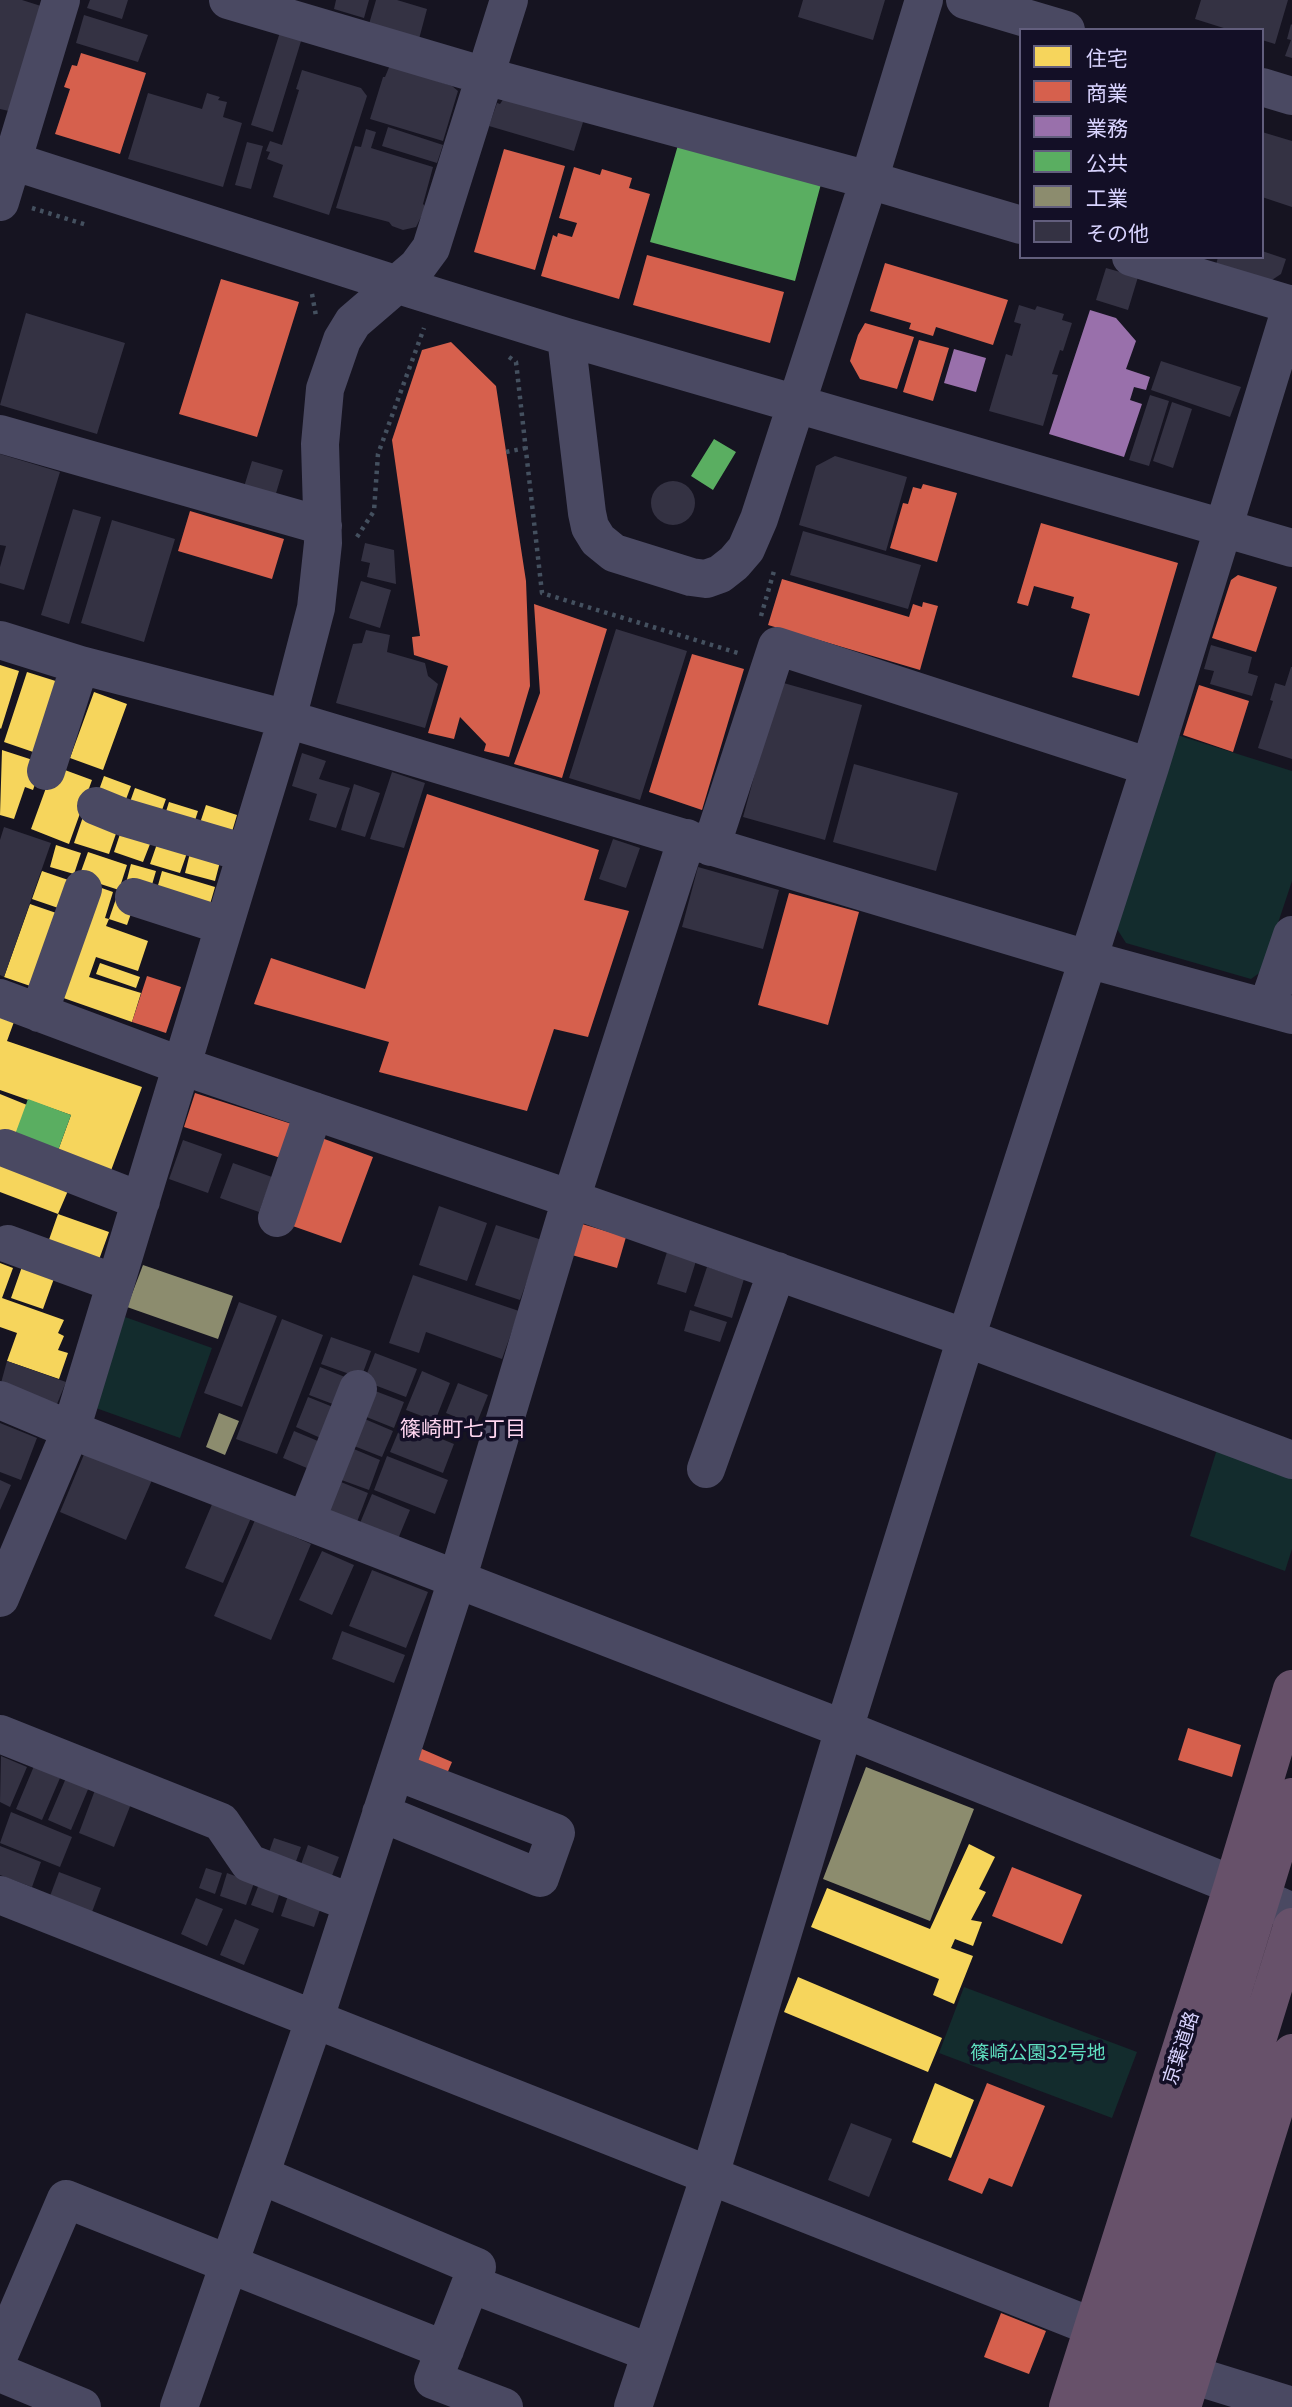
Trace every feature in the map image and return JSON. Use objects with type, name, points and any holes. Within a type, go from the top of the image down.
[{"type":"highway","name":"京葉道路","points":[[1069,2407],[1292,1689]]},
{"type":"highway","name":"京葉道路","points":[[1105,2407],[1292,1797]]},
{"type":"highway","points":[[1144,2407],[1292,1927]]},
{"type":"highway","points":[[1187,2391],[1292,2053]]},
{"type":"street","points":[[14,205],[6,159],[61,0]]},
{"type":"street","points":[[228,0],[320,13],[485,76],[869,180],[1019,224]]},
{"type":"street","points":[[0,1598],[71,1430],[287,719],[339,533],[320,444],[325,389],[342,340],[353,322],[416,267],[430,248],[509,0]]},
{"type":"street","points":[[566,337],[590,527],[598,540],[614,553],[691,577],[706,579],[720,574],[746,549],[759,519],[869,180],[924,0]]},
{"type":"street","points":[[965,0],[1059,28]]},
{"type":"street","points":[[1264,89],[1292,96]]},
{"type":"street","points":[[6,159],[566,337],[1292,548]]},
{"type":"street","points":[[633,2407],[710,2175],[844,1729],[966,1338],[1150,767],[1292,304],[1138,259]]},
{"type":"street","points":[[0,434],[339,533]]},
{"type":"street","points":[[0,640],[80,665],[287,719],[1087,959],[1280,1012],[1292,934]]},
{"type":"street","points":[[179,2407],[315,2018],[457,1580],[571,1199],[699,842],[778,646],[1150,767]]},
{"type":"street","points":[[46,771],[80,665]]},
{"type":"street","points":[[96,806],[123,817],[246,853]]},
{"type":"street","points":[[39,1013],[83,889]]},
{"type":"street","points":[[134,897],[223,926]]},
{"type":"street","points":[[0,999],[181,1066],[966,1338],[1292,1460]]},
{"type":"street","points":[[277,1218],[314,1111]]},
{"type":"street","points":[[5,1148],[141,1201]]},
{"type":"street","points":[[8,1244],[115,1283]]},
{"type":"street","points":[[706,1469],[777,1272]]},
{"type":"street","points":[[306,1521],[358,1389]]},
{"type":"street","points":[[0,1400],[71,1430],[844,1729],[1233,1885],[1292,1912]]},
{"type":"street","points":[[0,1734],[221,1822],[249,1863],[352,1903]]},
{"type":"street","points":[[381,1813],[540,1878],[556,1833],[395,1770]]},
{"type":"street","points":[[0,1895],[1093,2327],[1187,2391],[1292,2406]]},
{"type":"street","points":[[260,2175],[477,2267],[433,2380],[504,2407]]},
{"type":"street","points":[[0,2353],[66,2199],[445,2350]]},
{"type":"street","points":[[471,2284],[651,2353]]},
{"type":"street","points":[[0,2373],[82,2407]]},
{"type":"path","points":[[14,205],[92,226]]},
{"type":"path","points":[[311,291],[317,318]]},
{"type":"path","points":[[339,533],[374,511],[378,454],[426,322],[414,325]]},
{"type":"path","points":[[506,356],[516,362],[542,593],[749,657]]},
{"type":"path","points":[[388,427],[396,430]]},
{"type":"path","points":[[506,452],[526,448]]},
{"type":"path","points":[[761,618],[776,566]]},
{"type":"green space","points":[[1177,735],[1292,771],[1292,881],[1262,971],[1251,979],[1126,943],[1117,929]]},
{"type":"green space","points":[[125,1317],[212,1348],[180,1438],[93,1407]]},
{"type":"green space","points":[[1218,1446],[1292,1473],[1292,1549],[1285,1571],[1190,1536]]},
{"type":"green space","name":"篠崎公園32号地","points":[[964,1987],[1137,2052],[1112,2118],[939,2053]]},
{"type":"building: 住宅","points":[[0,665],[19,671],[1,729],[0,728]]},
{"type":"building: 住宅","points":[[27,672],[62,683],[39,754],[4,742]]},
{"type":"building: 住宅","points":[[94,692],[127,704],[103,770],[70,758]]},
{"type":"building: 住宅","points":[[2,750],[42,763],[33,790],[25,787],[14,819],[0,815]]},
{"type":"building: 住宅","points":[[54,766],[92,780],[69,844],[31,829]]},
{"type":"building: 住宅","points":[[104,776],[131,786],[122,810],[95,801]]},
{"type":"building: 住宅","points":[[135,788],[166,799],[157,824],[126,813]]},
{"type":"building: 住宅","points":[[169,802],[198,811],[191,833],[162,824]]},
{"type":"building: 住宅","points":[[206,805],[237,815],[228,845],[196,835]]},
{"type":"building: 住宅","points":[[85,811],[120,822],[109,854],[74,843]]},
{"type":"building: 住宅","points":[[122,828],[152,839],[143,862],[114,852]]},
{"type":"building: 住宅","points":[[158,841],[188,850],[180,873],[150,864]]},
{"type":"building: 住宅","points":[[56,845],[81,853],[74,874],[50,867]]},
{"type":"building: 住宅","points":[[191,849],[221,858],[215,881],[185,873]]},
{"type":"building: 住宅","points":[[88,852],[127,865],[119,890],[79,877]]},
{"type":"building: 住宅","points":[[131,864],[156,871],[149,895],[125,887]]},
{"type":"building: 住宅","points":[[42,871],[77,883],[67,911],[32,899]]},
{"type":"building: 住宅","points":[[162,871],[215,887],[208,911],[155,896]]},
{"type":"building: 住宅","points":[[93,885],[113,892],[105,918],[109,919],[106,926],[148,941],[138,971],[96,957],[89,977],[141,993],[132,1022],[52,994]]},
{"type":"building: 住宅","points":[[117,896],[135,902],[127,925],[109,919]]},
{"type":"building: 住宅","points":[[30,904],[68,917],[42,990],[4,977]]},
{"type":"building: 住宅","points":[[100,963],[140,977],[136,988],[96,974]]},
{"type":"building: 住宅","points":[[0,1014],[15,1019],[7,1041],[142,1087],[109,1176],[56,1156],[71,1115],[0,1090]]},
{"type":"building: 住宅","points":[[0,1094],[27,1105],[15,1136],[0,1130]]},
{"type":"building: 住宅","points":[[0,1157],[70,1186],[58,1214],[0,1192]]},
{"type":"building: 住宅","points":[[58,1214],[109,1232],[96,1268],[45,1251]]},
{"type":"building: 住宅","points":[[24,1261],[56,1273],[43,1309],[11,1298]]},
{"type":"building: 住宅","points":[[0,1263],[13,1268],[2,1298],[64,1320],[58,1333],[64,1336],[58,1350],[68,1353],[59,1379],[7,1361],[17,1333],[0,1327]]},
{"type":"building: 住宅","points":[[969,1844],[995,1857],[979,1889],[986,1892],[971,1920],[982,1922],[973,1946],[955,1939],[951,1948],[973,1956],[954,2004],[933,1995],[939,1979],[811,1927],[827,1888],[930,1929]]},
{"type":"building: 住宅","points":[[798,1977],[942,2038],[928,2072],[784,2012]]},
{"type":"building: 住宅","points":[[935,2083],[974,2100],[951,2158],[912,2142]]},
{"type":"building: 商業","points":[[81,53],[146,73],[120,154],[55,134],[70,89],[64,87],[72,65],[77,66]]},
{"type":"building: 商業","points":[[504,149],[565,166],[535,270],[474,252]]},
{"type":"building: 商業","points":[[574,167],[600,175],[602,169],[632,178],[629,188],[650,194],[619,299],[541,276],[553,235],[557,237],[558,233],[572,237],[577,223],[559,218]]},
{"type":"building: 商業","points":[[647,255],[784,292],[770,343],[633,305]]},
{"type":"building: 商業","points":[[885,263],[1008,300],[993,345],[936,327],[933,336],[909,329],[911,323],[870,311]]},
{"type":"building: 商業","points":[[221,279],[299,302],[257,437],[179,414]]},
{"type":"building: 商業","points":[[865,323],[914,337],[897,389],[860,379],[850,361],[858,335]]},
{"type":"building: 商業","points":[[919,340],[949,348],[933,401],[903,392]]},
{"type":"building: 商業","points":[[451,342],[496,386],[526,581],[530,686],[509,757],[484,751],[486,744],[460,717],[454,739],[428,733],[448,666],[414,655],[412,637],[420,636],[392,440],[422,350]]},
{"type":"building: 商業","points":[[923,484],[957,493],[937,562],[890,548],[903,503],[908,504],[913,487],[921,489]]},
{"type":"building: 商業","points":[[190,511],[284,539],[272,579],[178,551]]},
{"type":"building: 商業","points":[[1041,523],[1178,563],[1139,696],[1072,677],[1090,614],[1071,608],[1074,597],[1034,586],[1028,606],[1017,603]]},
{"type":"building: 商業","points":[[1238,575],[1277,587],[1256,652],[1212,638],[1231,580]]},
{"type":"building: 商業","points":[[782,579],[909,617],[913,604],[922,607],[923,602],[938,606],[920,670],[768,625]]},
{"type":"building: 商業","points":[[534,604],[607,629],[562,778],[514,764],[540,693]]},
{"type":"building: 商業","points":[[692,654],[744,669],[702,810],[649,792]]},
{"type":"building: 商業","points":[[1199,685],[1249,701],[1233,752],[1183,735]]},
{"type":"building: 商業","points":[[427,794],[599,850],[584,900],[629,911],[588,1037],[554,1029],[527,1111],[379,1072],[389,1042],[254,1004],[271,958],[365,989]]},
{"type":"building: 商業","points":[[789,893],[859,912],[828,1025],[758,1005]]},
{"type":"building: 商業","points":[[147,976],[181,987],[166,1033],[132,1022]]},
{"type":"building: 商業","points":[[195,1093],[298,1126],[287,1160],[184,1127]]},
{"type":"building: 商業","points":[[319,1137],[373,1157],[341,1243],[287,1224]]},
{"type":"building: 商業","points":[[582,1224],[626,1237],[617,1268],[572,1255]]},
{"type":"building: 商業","points":[[1188,1728],[1241,1745],[1232,1777],[1178,1760]]},
{"type":"building: 商業","points":[[415,1746],[452,1762],[443,1783],[407,1768]]},
{"type":"building: 商業","points":[[1012,1867],[1082,1895],[1062,1944],[992,1916]]},
{"type":"building: 商業","points":[[987,2083],[1045,2106],[1012,2187],[989,2178],[982,2194],[948,2180]]},
{"type":"building: 商業","points":[[1001,2313],[1046,2331],[1029,2374],[984,2357]]},
{"type":"building: 業務","points":[[1090,310],[1116,318],[1136,341],[1126,369],[1150,377],[1146,390],[1134,387],[1130,400],[1142,404],[1124,457],[1049,434]]},
{"type":"building: 業務","points":[[954,349],[986,358],[976,392],[944,383]]},
{"type":"building: 公共","points":[[678,145],[821,184],[795,281],[650,242]]},
{"type":"building: 公共","points":[[714,439],[736,452],[713,490],[691,476]]},
{"type":"building: 公共","points":[[28,1099],[71,1115],[56,1156],[13,1140]]},
{"type":"building: 工業","points":[[143,1265],[233,1296],[218,1339],[127,1307]]},
{"type":"building: 工業","points":[[219,1413],[239,1421],[225,1455],[206,1447]]},
{"type":"building: 工業","points":[[866,1767],[974,1809],[930,1921],[823,1879]]},
{"type":"building: その他","points":[[0,0],[22,0],[41,6],[9,111],[0,109]]},
{"type":"building: その他","points":[[90,0],[128,0],[122,19],[87,8]]},
{"type":"building: その他","points":[[336,0],[369,0],[364,18],[334,9]]},
{"type":"building: その他","points":[[376,0],[397,0],[427,9],[419,39],[369,24]]},
{"type":"building: その他","points":[[803,0],[885,0],[873,40],[798,17]]},
{"type":"building: その他","points":[[1201,0],[1288,0],[1275,44],[1264,41],[1264,28],[1224,28],[1195,19]]},
{"type":"building: その他","points":[[84,15],[148,35],[138,62],[76,43]]},
{"type":"building: その他","points":[[1291,24],[1292,58],[1285,56],[1291,40],[1287,39]]},
{"type":"building: その他","points":[[280,32],[302,38],[273,132],[251,125]]},
{"type":"building: その他","points":[[390,65],[452,86],[458,91],[443,141],[370,119],[383,77]]},
{"type":"building: その他","points":[[302,70],[361,88],[367,96],[329,215],[273,197],[283,165],[267,159],[270,152],[266,151],[270,141],[282,145],[299,90],[296,89]]},
{"type":"building: その他","points":[[148,93],[202,109],[207,93],[227,102],[223,117],[242,123],[223,187],[128,159]]},
{"type":"building: その他","points":[[504,98],[584,119],[574,151],[489,126],[497,103],[500,104]]},
{"type":"building: その他","points":[[388,127],[443,145],[437,163],[382,146]]},
{"type":"building: その他","points":[[366,129],[376,132],[371,148],[433,167],[423,204],[426,207],[416,227],[403,230],[389,222],[336,208],[355,146],[361,147]]},
{"type":"building: その他","points":[[1264,133],[1292,141],[1292,207],[1264,198]]},
{"type":"building: その他","points":[[247,142],[263,146],[251,189],[235,185]]},
{"type":"building: その他","points":[[1264,252],[1286,259],[1281,274],[1269,282],[1216,265],[1218,259],[1264,259]]},
{"type":"building: その他","points":[[1106,268],[1138,277],[1128,310],[1096,300]]},
{"type":"building: その他","points":[[1019,305],[1035,310],[1037,306],[1064,314],[1062,320],[1072,323],[1052,374],[1058,375],[1043,426],[989,411],[1006,354],[1012,356],[1021,324],[1014,322]]},
{"type":"building: その他","points":[[26,313],[125,343],[97,434],[0,405]]},
{"type":"building: その他","points":[[1161,361],[1241,387],[1230,417],[1151,390]]},
{"type":"building: その他","points":[[1150,395],[1169,401],[1149,466],[1129,460]]},
{"type":"building: その他","points":[[1172,402],[1192,409],[1173,468],[1153,461]]},
{"type":"building: その他","points":[[0,454],[60,472],[24,590],[0,583],[0,567],[6,546],[0,545]]},
{"type":"building: その他","points":[[835,456],[907,477],[886,551],[799,525],[816,466]]},
{"type":"building: その他","points":[[252,461],[283,470],[274,500],[243,490]]},
{"type":"building: その他","points":[[673,481],[682,482],[689,487],[694,494],[694,512],[689,519],[682,524],[673,525],[664,524],[657,519],[652,512],[651,503],[652,494],[657,487],[664,482]]},
{"type":"building: その他","points":[[73,509],[101,517],[69,624],[41,615]]},
{"type":"building: その他","points":[[112,520],[175,539],[144,642],[81,623]]},
{"type":"building: その他","points":[[803,531],[921,565],[908,609],[790,575]]},
{"type":"building: その他","points":[[365,543],[394,550],[396,584],[367,577],[370,563],[361,561]]},
{"type":"building: その他","points":[[361,581],[391,590],[380,628],[349,618]]},
{"type":"building: その他","points":[[616,629],[687,651],[640,800],[569,778]]},
{"type":"building: その他","points":[[366,630],[390,635],[387,652],[425,663],[428,676],[438,684],[425,728],[336,703],[353,644],[362,643]]},
{"type":"building: その他","points":[[1211,645],[1252,657],[1248,673],[1258,676],[1252,696],[1210,684],[1214,671],[1204,669]]},
{"type":"building: その他","points":[[1291,667],[1292,759],[1258,748],[1273,701],[1270,700],[1275,683],[1285,686]]},
{"type":"building: その他","points":[[780,682],[862,705],[825,840],[743,817]]},
{"type":"building: その他","points":[[302,753],[326,761],[319,779],[350,788],[336,828],[309,820],[317,794],[292,786]]},
{"type":"building: その他","points":[[854,764],[958,793],[936,871],[833,842]]},
{"type":"building: その他","points":[[392,772],[425,783],[404,848],[370,839]]},
{"type":"building: その他","points":[[354,784],[380,793],[365,837],[341,830]]},
{"type":"building: その他","points":[[4,827],[51,843],[4,977],[0,975],[0,840]]},
{"type":"building: その他","points":[[613,839],[640,848],[626,888],[599,879]]},
{"type":"building: その他","points":[[698,867],[779,890],[763,949],[682,927]]},
{"type":"building: その他","points":[[183,1140],[222,1154],[208,1193],[169,1179]]},
{"type":"building: その他","points":[[233,1163],[272,1177],[259,1212],[220,1198]]},
{"type":"building: その他","points":[[439,1206],[487,1223],[467,1281],[419,1265]]},
{"type":"building: その他","points":[[496,1225],[542,1240],[520,1300],[475,1285]]},
{"type":"building: その他","points":[[667,1252],[696,1261],[686,1293],[657,1284]]},
{"type":"building: その他","points":[[707,1267],[744,1279],[732,1318],[694,1306]]},
{"type":"building: その他","points":[[413,1275],[519,1311],[502,1359],[426,1332],[419,1353],[389,1343]]},
{"type":"building: その他","points":[[239,1302],[277,1316],[242,1407],[204,1393]]},
{"type":"building: その他","points":[[690,1310],[727,1322],[720,1342],[684,1331]]},
{"type":"building: その他","points":[[282,1319],[323,1335],[277,1454],[236,1439]]},
{"type":"building: その他","points":[[331,1337],[371,1351],[361,1378],[321,1364]]},
{"type":"building: その他","points":[[375,1353],[417,1369],[406,1397],[364,1381]]},
{"type":"building: その他","points":[[7,1361],[66,1382],[57,1404],[1,1383]]},
{"type":"building: その他","points":[[320,1367],[350,1379],[338,1406],[309,1395]]},
{"type":"building: その他","points":[[422,1371],[450,1383],[435,1421],[406,1410]]},
{"type":"building: その他","points":[[458,1383],[488,1395],[476,1425],[446,1413]]},
{"type":"building: その他","points":[[370,1389],[404,1402],[394,1428],[359,1414]]},
{"type":"building: その他","points":[[308,1397],[338,1409],[325,1440],[296,1427]]},
{"type":"building: その他","points":[[360,1417],[393,1431],[382,1457],[349,1444]]},
{"type":"building: その他","points":[[0,1423],[37,1438],[21,1480],[0,1472]]},
{"type":"building: その他","points":[[402,1423],[454,1444],[443,1473],[390,1452]]},
{"type":"building: その他","points":[[294,1431],[325,1444],[314,1471],[283,1458]]},
{"type":"building: その他","points":[[349,1447],[380,1460],[369,1490],[336,1478]]},
{"type":"building: その他","points":[[85,1452],[152,1480],[126,1540],[60,1512]]},
{"type":"building: その他","points":[[387,1456],[448,1480],[435,1514],[374,1490]]},
{"type":"building: その他","points":[[0,1480],[11,1485],[0,1510]]},
{"type":"building: その他","points":[[336,1480],[368,1493],[357,1522],[324,1509]]},
{"type":"building: その他","points":[[372,1494],[410,1510],[398,1539],[360,1523]]},
{"type":"building: その他","points":[[213,1502],[251,1518],[223,1583],[185,1568]]},
{"type":"building: その他","points":[[255,1520],[311,1544],[271,1640],[214,1616]]},
{"type":"building: その他","points":[[322,1551],[354,1565],[332,1615],[299,1600]]},
{"type":"building: その他","points":[[372,1570],[428,1592],[406,1648],[349,1626]]},
{"type":"building: その他","points":[[342,1631],[405,1655],[394,1683],[332,1659]]},
{"type":"building: その他","points":[[1,1756],[27,1767],[10,1807],[0,1802]]},
{"type":"building: その他","points":[[34,1766],[60,1778],[42,1820],[16,1809]]},
{"type":"building: その他","points":[[66,1778],[89,1787],[71,1830],[48,1820]]},
{"type":"building: その他","points":[[95,1790],[131,1804],[114,1847],[79,1833]]},
{"type":"building: その他","points":[[11,1812],[72,1837],[60,1867],[0,1843]]},
{"type":"building: その他","points":[[274,1838],[301,1847],[293,1870],[266,1861]]},
{"type":"building: その他","points":[[308,1845],[339,1857],[330,1881],[299,1870]]},
{"type":"building: その他","points":[[0,1846],[41,1862],[32,1887],[0,1875]]},
{"type":"building: その他","points":[[206,1868],[222,1873],[215,1894],[199,1888]]},
{"type":"building: その他","points":[[59,1872],[101,1888],[92,1912],[50,1896]]},
{"type":"building: その他","points":[[227,1873],[254,1883],[246,1905],[220,1896]]},
{"type":"building: その他","points":[[259,1884],[280,1892],[273,1913],[251,1905]]},
{"type":"building: その他","points":[[290,1890],[323,1901],[314,1927],[281,1916]]},
{"type":"building: その他","points":[[196,1898],[223,1909],[207,1946],[181,1934]]},
{"type":"building: その他","points":[[235,1919],[259,1929],[244,1965],[220,1955]]},
{"type":"building: その他","points":[[851,2123],[892,2139],[869,2197],[828,2180]]},
{"type":"district","name":"篠崎町七丁目","points":[[463,1429]]}]
